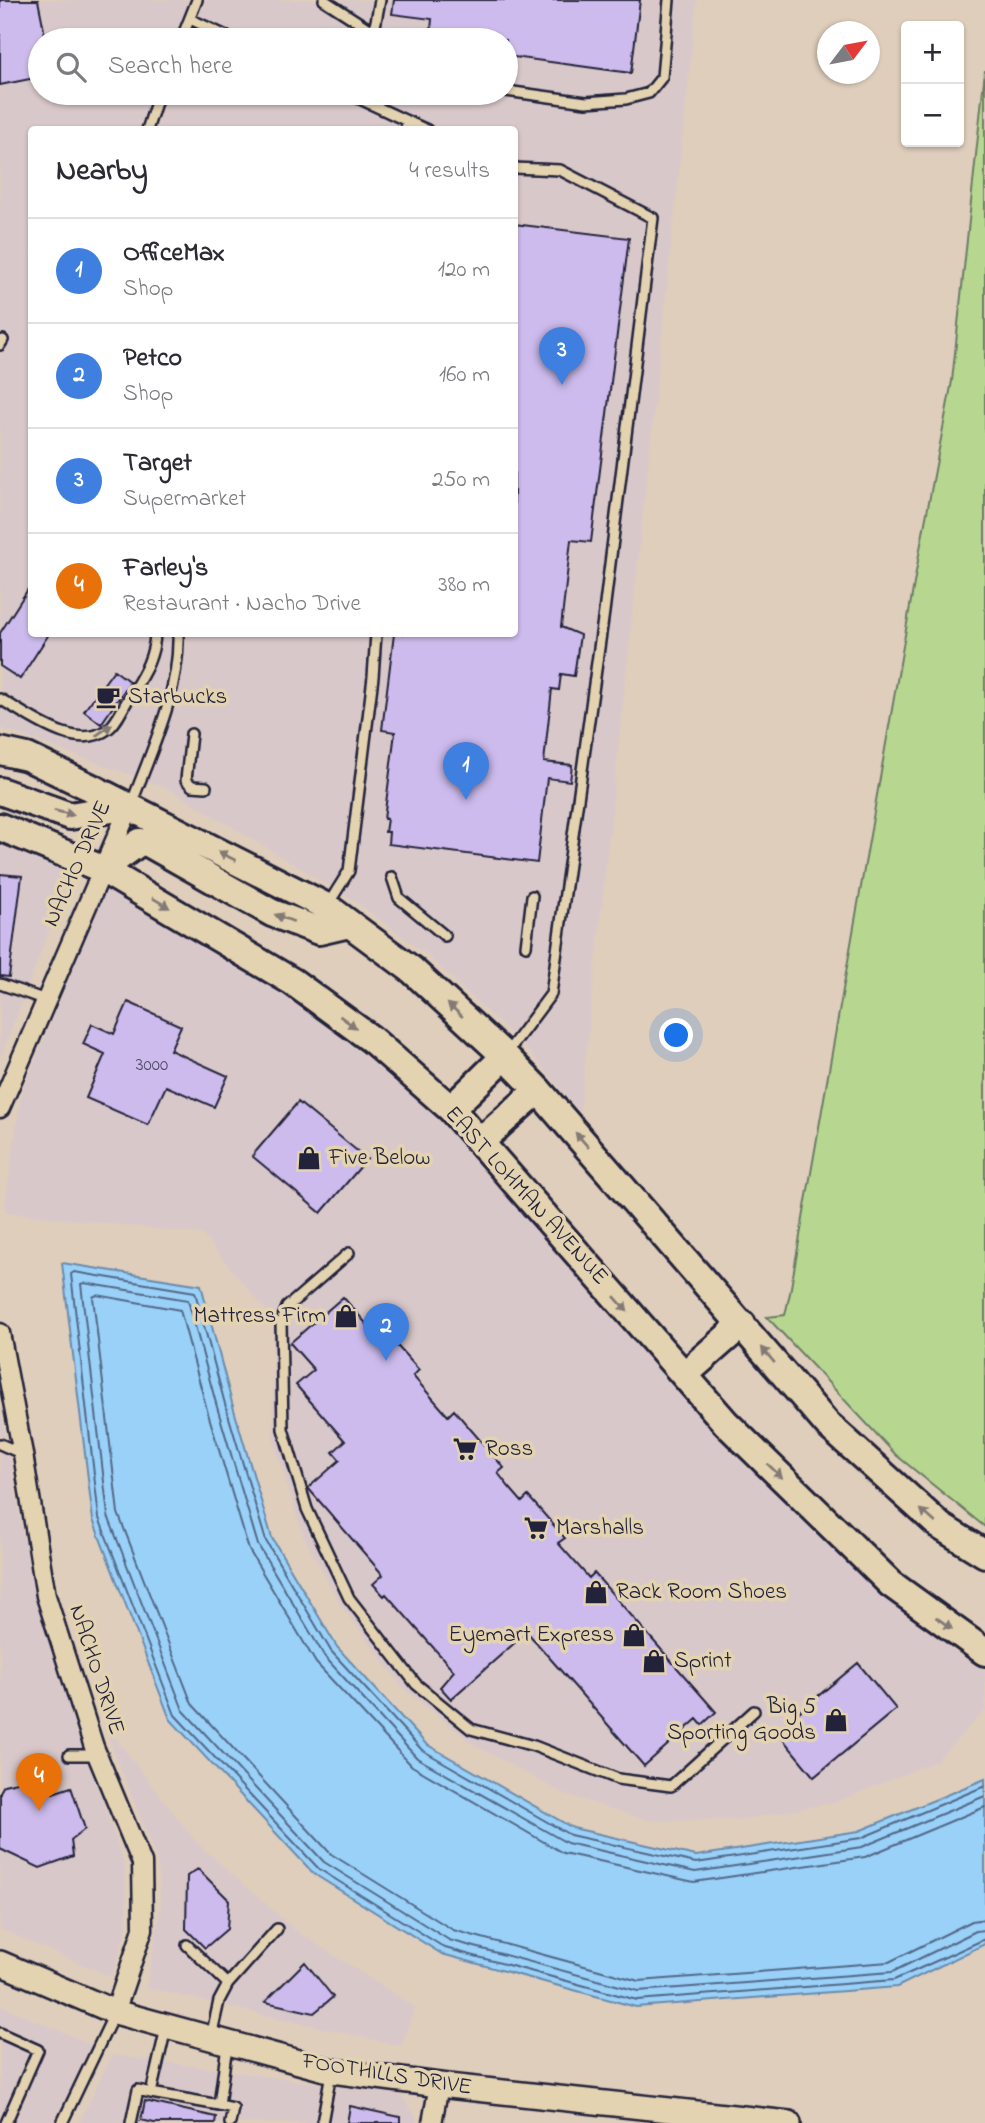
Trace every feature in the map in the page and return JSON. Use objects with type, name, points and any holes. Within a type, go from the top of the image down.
[{"type":"main road","points":[[0,751],[27,757],[130,806],[327,907],[412,970],[538,1090],[827,1424],[940,1527],[985,1554]]},
{"type":"main road","points":[[0,791],[70,816],[130,806]]},
{"type":"main road","name":"EAST LOHMAN AVENUE","points":[[0,827],[102,869],[293,982],[371,1039],[451,1109],[726,1423],[891,1584],[985,1652]]},
{"type":"main road","points":[[102,869],[140,842],[148,843],[272,913],[318,931],[349,924]]},
{"type":"main road","points":[[451,1109],[505,1056]]},
{"type":"main road","points":[[480,1142],[538,1090]]},
{"type":"main road","points":[[684,1376],[742,1324]]},
{"type":"street","name":"NACHO DRIVE","points":[[1,1101],[130,806]]},
{"type":"street","name":"NACHO DRIVE","points":[[0,1333],[46,1596],[97,1755],[142,1863],[143,1929],[115,2012]]},
{"type":"street","name":"FOOTHILLS DRIVE","points":[[0,1963],[115,2012],[332,2071],[667,2116],[789,2123]]},
{"type":"street","points":[[432,2123],[439,2085]]},
{"type":"lane","points":[[186,28],[197,0]]},
{"type":"lane","points":[[324,0],[366,28]]},
{"type":"lane","points":[[375,28],[380,0]]},
{"type":"lane","points":[[518,93],[586,102],[626,99],[649,93],[662,77],[669,0]]},
{"type":"lane","points":[[190,19],[209,28]]},
{"type":"lane","points":[[148,126],[155,105]]},
{"type":"lane","points":[[369,105],[406,125]]},
{"type":"lane","points":[[505,1056],[551,994],[595,680],[653,218],[559,170],[518,169]]},
{"type":"lane","points":[[0,699],[67,734],[91,738],[110,728],[145,672],[154,651],[155,637]]},
{"type":"lane","name":"NACHO DRIVE","points":[[130,806],[167,705],[179,650],[178,637]]},
{"type":"lane","points":[[327,907],[349,871],[376,637]]},
{"type":"lane","points":[[191,734],[186,779],[192,786],[206,787]]},
{"type":"lane","points":[[392,877],[399,898],[445,936]]},
{"type":"lane","points":[[526,946],[532,896]]},
{"type":"lane","points":[[0,984],[46,1000]]},
{"type":"lane","points":[[349,1253],[287,1307],[281,1322],[283,1429],[307,1508],[349,1598],[416,1684],[471,1729],[534,1745],[618,1779],[671,1786],[754,1711]]},
{"type":"lane","points":[[0,1444],[23,1454]]},
{"type":"lane","points":[[69,1755],[97,1755]]},
{"type":"lane","points":[[219,2105],[219,2001],[228,1984],[277,1929]]},
{"type":"lane","points":[[187,1945],[228,1984]]},
{"type":"lane","points":[[62,2123],[115,2012]]},
{"type":"lane","points":[[151,2093],[166,2026]]},
{"type":"lane","points":[[0,2033],[38,2050],[6,2123]]},
{"type":"lane","points":[[321,2123],[332,2071]]},
{"type":"lane","points":[[131,2123],[138,2090],[233,2108],[230,2123]]},
{"type":"shaded area","points":[[0,0],[697,0],[580,1113],[530,1052],[427,955],[353,900],[167,788],[0,728]]},
{"type":"shaded area","points":[[0,844],[71,873],[0,1059]]},
{"type":"shaded area","points":[[106,885],[305,1006],[442,1121],[715,1432],[918,1620],[985,1669],[985,1711],[936,1761],[836,1802],[747,1819],[650,1821],[562,1793],[476,1746],[404,1689],[340,1604],[303,1535],[273,1440],[273,1319],[202,1234],[4,1212],[21,1094]]},
{"type":"shaded area","points":[[0,1406],[36,1602],[125,1866],[127,1928],[112,1977],[0,1929]]},
{"type":"shaded area","points":[[102,1721],[198,1844],[295,1930],[415,2007],[401,2046],[146,1988],[161,1906],[157,1860]]},
{"type":"shaded area","points":[[0,2005],[93,2045],[53,2123],[0,2123]]},
{"type":"shaded area","points":[[112,2055],[401,2095],[417,2118],[416,2123],[79,2123]]},
{"type":"green space","points":[[985,70],[985,1527],[896,1455],[767,1317],[785,1315],[790,1293],[920,549],[952,381]]},
{"type":"water","points":[[62,1263],[201,1285],[272,1538],[337,1647],[426,1744],[573,1828],[696,1856],[859,1831],[985,1779],[985,1944],[897,1987],[636,2007],[442,1954],[314,1874],[170,1719],[93,1520]]},
{"type":"building","points":[[0,0],[38,0],[44,28],[28,28],[28,79],[0,85]]},
{"type":"building","points":[[394,0],[640,0],[631,73],[518,58],[518,28],[431,28],[432,19],[392,14]]},
{"type":"building","points":[[518,224],[629,238],[591,542],[571,540],[561,627],[580,635],[574,676],[561,674],[559,690],[552,689],[544,762],[572,765],[570,781],[547,778],[537,863],[388,844],[389,832],[385,832],[387,819],[384,819],[395,732],[382,730],[394,637],[518,637]]},
{"type":"building","points":[[28,589],[28,637],[47,637],[20,679],[0,666],[0,633]]},
{"type":"building","name":"Starbucks","points":[[114,670],[130,682],[101,724],[84,711]]},
{"type":"building","points":[[0,874],[22,876],[9,977],[0,976]]},
{"type":"building","points":[[128,1002],[181,1026],[170,1050],[228,1076],[214,1107],[166,1086],[148,1125],[86,1098],[105,1054],[83,1044],[92,1024],[114,1034]]},
{"type":"building","name":"Five Below","points":[[298,1102],[367,1159],[321,1213],[252,1156]]},
{"type":"building","points":[[343,1297],[376,1335],[383,1330],[419,1370],[413,1376],[448,1416],[454,1410],[504,1468],[498,1473],[522,1502],[528,1496],[565,1538],[558,1543],[589,1578],[594,1573],[716,1712],[702,1725],[697,1719],[644,1766],[527,1632],[451,1699],[440,1687],[454,1671],[386,1594],[384,1596],[373,1584],[383,1575],[308,1488],[340,1460],[333,1452],[345,1441],[296,1385],[314,1370],[290,1343]]},
{"type":"building","name":"Big 5 Sporting Goods","points":[[858,1663],[896,1709],[814,1777],[776,1731]]},
{"type":"building","points":[[48,1775],[53,1793],[71,1787],[85,1829],[71,1840],[73,1856],[40,1868],[0,1849],[0,1792],[4,1785]]},
{"type":"building","points":[[198,1869],[229,1900],[227,1929],[205,1948],[186,1929],[187,1876]]},
{"type":"building","points":[[305,1962],[333,1997],[314,2013],[265,2002]]},
{"type":"building","points":[[145,2101],[216,2117],[215,2123],[154,2123],[141,2120]]},
{"type":"building","points":[[350,2106],[400,2117],[400,2123],[347,2123]]},
{"type":"place","name":"Target","points":[[562,385]]},
{"type":"place","name":"Starbucks","points":[[108,697]]},
{"type":"place","name":"OfficeMax","points":[[466,800]]},
{"type":"place","name":"Five Below","points":[[309,1158]]},
{"type":"place","name":"Mattress Firm","points":[[346,1316]]},
{"type":"place","name":"Petco","points":[[386,1361]]},
{"type":"place","name":"Ross","points":[[465,1449]]},
{"type":"place","name":"Marshalls","points":[[536,1528]]},
{"type":"place","name":"Rack Room Shoes","points":[[596,1592]]},
{"type":"place","name":"Eyemart Express","points":[[634,1635]]},
{"type":"place","name":"Sprint","points":[[654,1661]]},
{"type":"place","name":"Big 5 Sporting Goods","points":[[836,1720]]},
{"type":"place","name":"Farley's","points":[[39,1811]]}]
